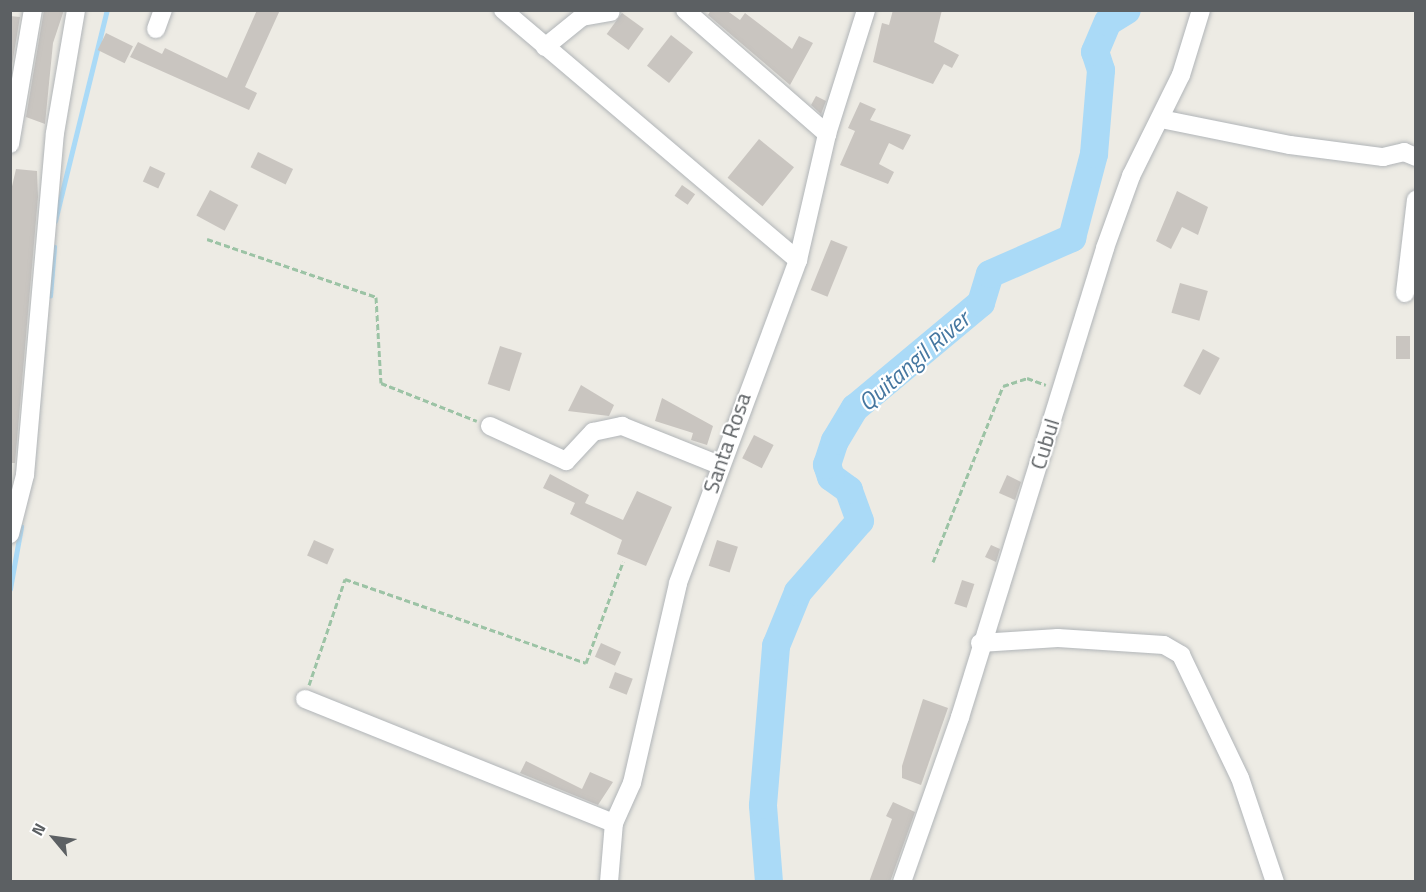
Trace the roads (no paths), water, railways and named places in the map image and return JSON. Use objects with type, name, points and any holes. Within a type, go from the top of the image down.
[{"type":"street","points":[[10,144],[33,10]]},
{"type":"street","points":[[10,534],[25,476],[55,133],[76,10]]},
{"type":"street","points":[[156,29],[163,10]]},
{"type":"street","points":[[503,10],[798,260]]},
{"type":"street","points":[[685,10],[826,134]]},
{"type":"street","name":"Santa Rosa","points":[[609,882],[614,823],[632,783],[678,583],[719,465],[798,260],[826,134],[866,10]]},
{"type":"street","name":"Cubul","points":[[902,882],[1131,176],[1161,119],[1201,10]]},
{"type":"street","points":[[545,47],[582,17],[611,12]]},
{"type":"street","points":[[1161,119],[1290,145],[1383,158],[1404,152],[1416,157]]},
{"type":"street","points":[[1405,293],[1416,200]]},
{"type":"street","points":[[490,426],[566,461],[593,432],[622,426],[719,465]]},
{"type":"street","points":[[980,643],[1069,639],[1164,645],[1181,655],[1240,778],[1275,882]]},
{"type":"street","points":[[305,699],[614,823]]},
{"type":"waterway","points":[[55,221],[107,10]]},
{"type":"waterway","name":"Quitangil River","points":[[769,882],[763,805],[776,646],[798,592],[860,521],[849,490],[831,477],[827,465],[835,441],[855,408],[981,303],[990,274],[1072,238],[1094,154],[1101,70],[1095,52],[1108,22],[1127,10]]},
{"type":"waterway","points":[[50,296],[54,247]]},
{"type":"waterway","points":[[10,589],[21,527]]}]
